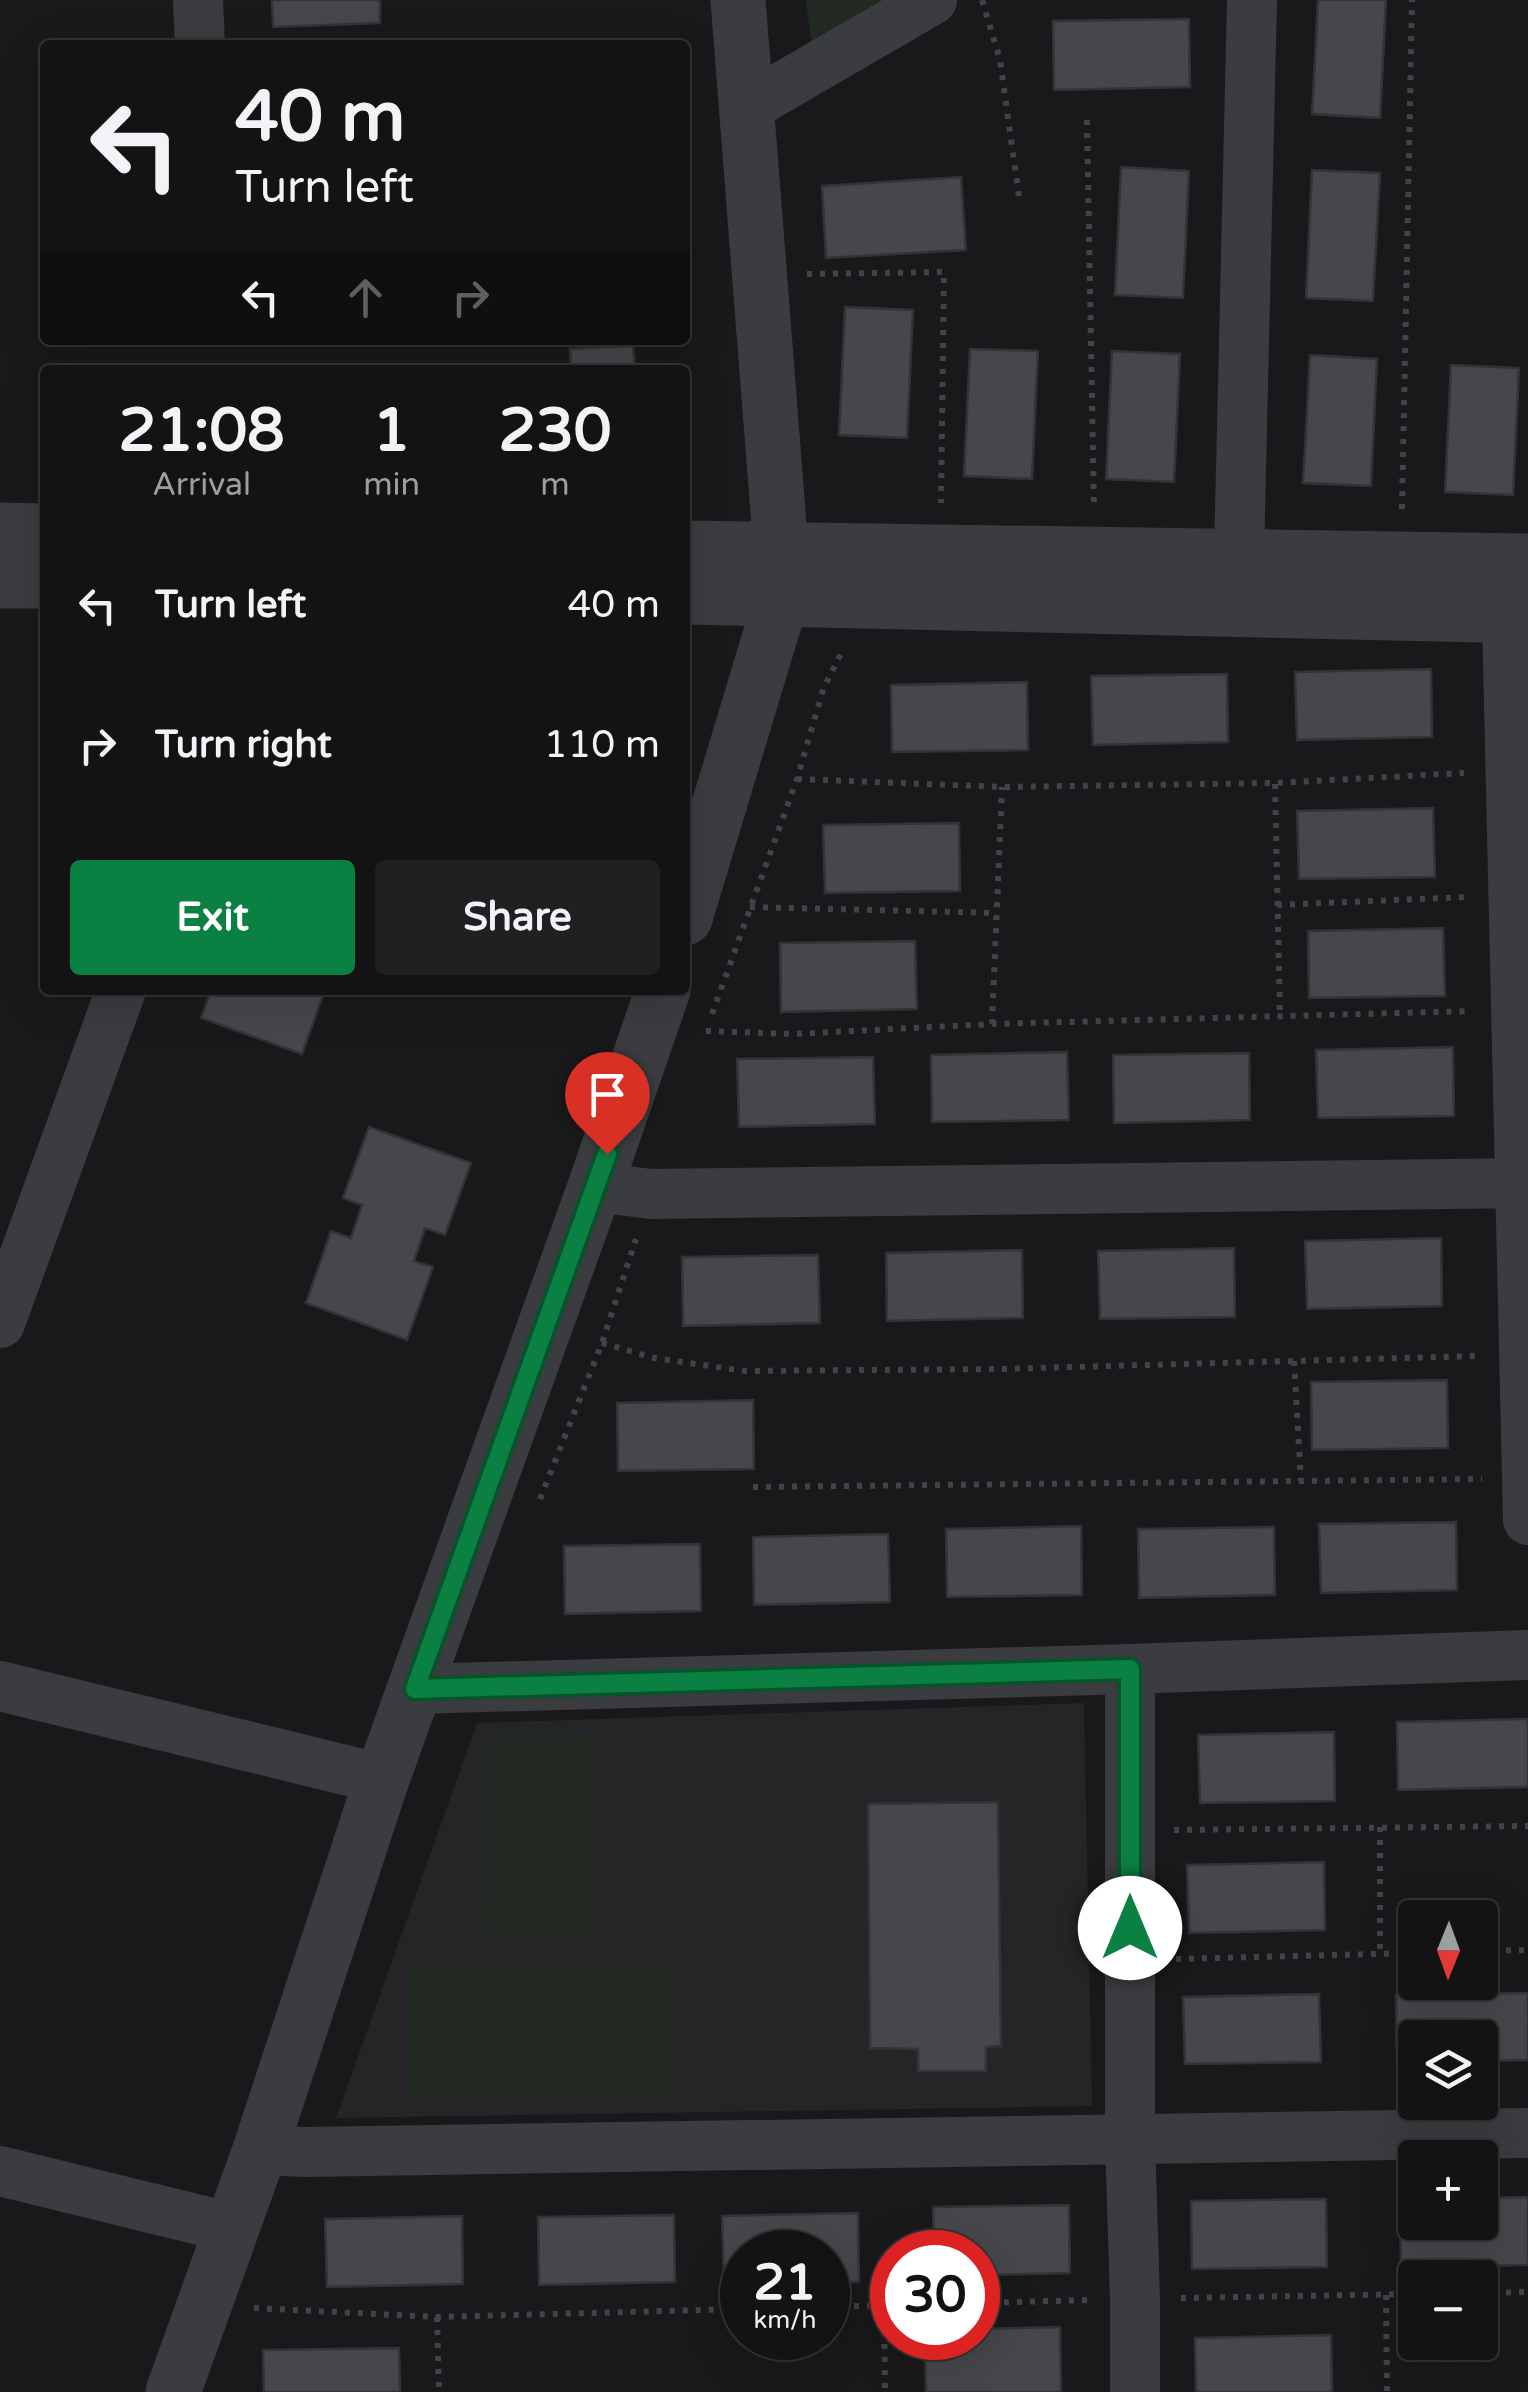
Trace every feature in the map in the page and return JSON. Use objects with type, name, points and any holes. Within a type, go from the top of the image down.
[{"type":"street","points":[[198,0],[200,40]]},
{"type":"street","points":[[690,900],[781,575],[738,0]]},
{"type":"street","points":[[746,108],[932,0]]},
{"type":"street","points":[[1238,582],[1252,0]]},
{"type":"street","points":[[0,530],[40,532]]},
{"type":"street","points":[[690,549],[781,575]]},
{"type":"street","points":[[690,596],[781,575],[1238,582],[1517,561],[1510,770],[1524,1183],[1528,1520]]},
{"type":"street","points":[[0,581],[40,581]]},
{"type":"street","points":[[1238,582],[1517,616]]},
{"type":"street","points":[[0,1322],[119,995]]},
{"type":"street","points":[[174,2392],[260,2150],[382,1779],[661,995]]},
{"type":"street","points":[[596,1187],[651,1194],[1524,1183]]},
{"type":"street","points":[[415,1689],[1528,1655]]},
{"type":"street","points":[[1130,1669],[1134,2392]]},
{"type":"street","points":[[0,1686],[382,1779]]},
{"type":"street","points":[[260,2150],[1528,2132]]},
{"type":"street","points":[[0,2171],[232,2228]]},
{"type":"path","points":[[982,0],[1000,60],[1020,204]]},
{"type":"path","points":[[1402,525],[1412,0]]},
{"type":"path","points":[[1086,120],[1094,520]]},
{"type":"path","points":[[804,292],[804,274],[944,272],[941,519]]},
{"type":"path","points":[[700,1049],[797,779],[824,688],[849,644]]},
{"type":"path","points":[[797,779],[1002,786],[1275,783],[1510,770]]},
{"type":"path","points":[[1275,783],[1280,1017]]},
{"type":"path","points":[[992,1024],[1002,786]]},
{"type":"path","points":[[1277,906],[1514,895]]},
{"type":"path","points":[[750,908],[997,913]]},
{"type":"path","points":[[706,1030],[792,1034],[992,1024],[1516,1010]]},
{"type":"path","points":[[539,1503],[602,1343],[651,1194]]},
{"type":"path","points":[[602,1343],[654,1358],[745,1371],[998,1369],[1524,1355]]},
{"type":"path","points":[[1294,1361],[1300,1481]]},
{"type":"path","points":[[752,1487],[1527,1478]]},
{"type":"path","points":[[1130,1830],[1528,1826]]},
{"type":"path","points":[[1380,1827],[1380,1954]]},
{"type":"path","points":[[1498,1951],[1528,1950]]},
{"type":"path","points":[[1130,1960],[1398,1953]]},
{"type":"path","points":[[1498,2293],[1528,2292]]},
{"type":"path","points":[[1386,2294],[1387,2392]]},
{"type":"path","points":[[1000,2302],[1398,2294]]},
{"type":"path","points":[[249,2308],[437,2317],[720,2310]]},
{"type":"path","points":[[437,2317],[439,2392]]},
{"type":"path","points":[[884,2392],[885,2360]]},
{"type":"shaded area","points":[[806,0],[893,0],[812,49]]},
{"type":"shaded area","points":[[1084,1703],[1092,2106],[336,2118],[477,1723]]},
{"type":"shaded area","points":[[486,1734],[594,1735],[591,1936],[484,1934]]},
{"type":"shaded area","points":[[674,1963],[675,2098],[409,2100],[408,1964]]},
{"type":"building","points":[[272,0],[380,0],[380,23],[273,27]]},
{"type":"building","points":[[1318,0],[1386,0],[1380,118],[1312,114]]},
{"type":"building","points":[[1189,19],[1190,87],[1054,90],[1053,21]]},
{"type":"building","points":[[1121,167],[1189,171],[1183,298],[1115,295]]},
{"type":"building","points":[[1312,170],[1380,173],[1373,301],[1306,298]]},
{"type":"building","points":[[961,177],[966,250],[826,258],[822,186]]},
{"type":"building","points":[[845,307],[913,310],[907,438],[839,435]]},
{"type":"building","points":[[633,346],[635,365],[571,365],[570,349]]},
{"type":"building","points":[[970,349],[1038,351],[1032,479],[964,476]]},
{"type":"building","points":[[1112,351],[1180,354],[1174,482],[1106,479]]},
{"type":"building","points":[[1310,355],[1377,359],[1371,486],[1303,483]]},
{"type":"building","points":[[1451,365],[1519,368],[1513,495],[1445,492]]},
{"type":"building","points":[[1431,669],[1432,737],[1297,740],[1295,672]]},
{"type":"building","points":[[1227,674],[1228,742],[1093,745],[1091,676]]},
{"type":"building","points":[[1027,682],[1028,750],[892,752],[891,685]]},
{"type":"building","points":[[1433,808],[1435,877],[1299,879],[1297,811]]},
{"type":"building","points":[[959,823],[960,891],[825,893],[823,825]]},
{"type":"building","points":[[1443,928],[1445,996],[1309,998],[1308,931]]},
{"type":"building","points":[[915,941],[917,1009],[781,1012],[780,943]]},
{"type":"building","points":[[209,995],[323,995],[302,1054],[201,1018]]},
{"type":"building","points":[[1453,1047],[1454,1116],[1318,1118],[1316,1050]]},
{"type":"building","points":[[1067,1052],[1069,1120],[932,1122],[931,1055]]},
{"type":"building","points":[[1249,1053],[1250,1120],[1114,1123],[1113,1055]]},
{"type":"building","points":[[873,1057],[875,1124],[739,1127],[737,1059]]},
{"type":"building","points":[[369,1127],[471,1163],[445,1235],[425,1228],[414,1261],[433,1267],[407,1340],[306,1303],[331,1231],[351,1238],[362,1205],[343,1198]]},
{"type":"building","points":[[1441,1238],[1442,1306],[1307,1309],[1305,1241]]},
{"type":"building","points":[[1234,1248],[1235,1317],[1100,1319],[1098,1251]]},
{"type":"building","points":[[1022,1250],[1023,1318],[887,1321],[886,1253]]},
{"type":"building","points":[[818,1255],[820,1323],[683,1326],[682,1257]]},
{"type":"building","points":[[1447,1380],[1448,1448],[1312,1450],[1311,1382]]},
{"type":"building","points":[[753,1400],[754,1469],[618,1471],[617,1403]]},
{"type":"building","points":[[1456,1522],[1457,1590],[1321,1593],[1319,1524]]},
{"type":"building","points":[[1081,1526],[1082,1595],[947,1597],[946,1529]]},
{"type":"building","points":[[1274,1527],[1275,1595],[1139,1598],[1138,1529]]},
{"type":"building","points":[[888,1534],[890,1602],[754,1605],[753,1537]]},
{"type":"building","points":[[700,1544],[701,1611],[565,1614],[564,1546]]},
{"type":"building","points":[[1528,1719],[1528,1787],[1398,1790],[1397,1722]]},
{"type":"building","points":[[1334,1732],[1335,1801],[1200,1803],[1198,1735]]},
{"type":"building","points":[[998,1802],[1001,2046],[986,2047],[986,2071],[918,2071],[918,2049],[870,2048],[868,1804]]},
{"type":"building","points":[[1324,1862],[1325,1930],[1189,1933],[1187,1865]]},
{"type":"building","points":[[1498,1993],[1528,1993],[1528,2060],[1498,2061],[1498,2020],[1398,2020],[1397,2063],[1396,1995],[1398,2000],[1498,2000]]},
{"type":"building","points":[[1319,1994],[1321,2062],[1185,2064],[1183,1997]]},
{"type":"building","points":[[1528,2197],[1528,2265],[1498,2265],[1498,2260],[1401,2260],[1401,2240],[1498,2240],[1498,2198]]},
{"type":"building","points":[[1326,2199],[1327,2267],[1192,2269],[1191,2201]]},
{"type":"building","points":[[1069,2205],[1070,2273],[1000,2275],[1000,2230],[934,2230],[933,2207]]},
{"type":"building","points":[[858,2213],[859,2282],[850,2282],[850,2230],[722,2230],[722,2216]]},
{"type":"building","points":[[674,2215],[675,2282],[539,2285],[538,2217]]},
{"type":"building","points":[[462,2216],[463,2284],[327,2287],[325,2219]]},
{"type":"building","points":[[1060,2327],[1061,2392],[926,2392],[925,2360],[1000,2360],[1000,2328]]},
{"type":"building","points":[[1331,2335],[1332,2392],[1196,2392],[1195,2338]]},
{"type":"building","points":[[399,2348],[400,2392],[264,2392],[263,2350]]},
{"type":"route","points":[[607,1154],[415,1689],[1130,1669],[1130,1928]]}]
